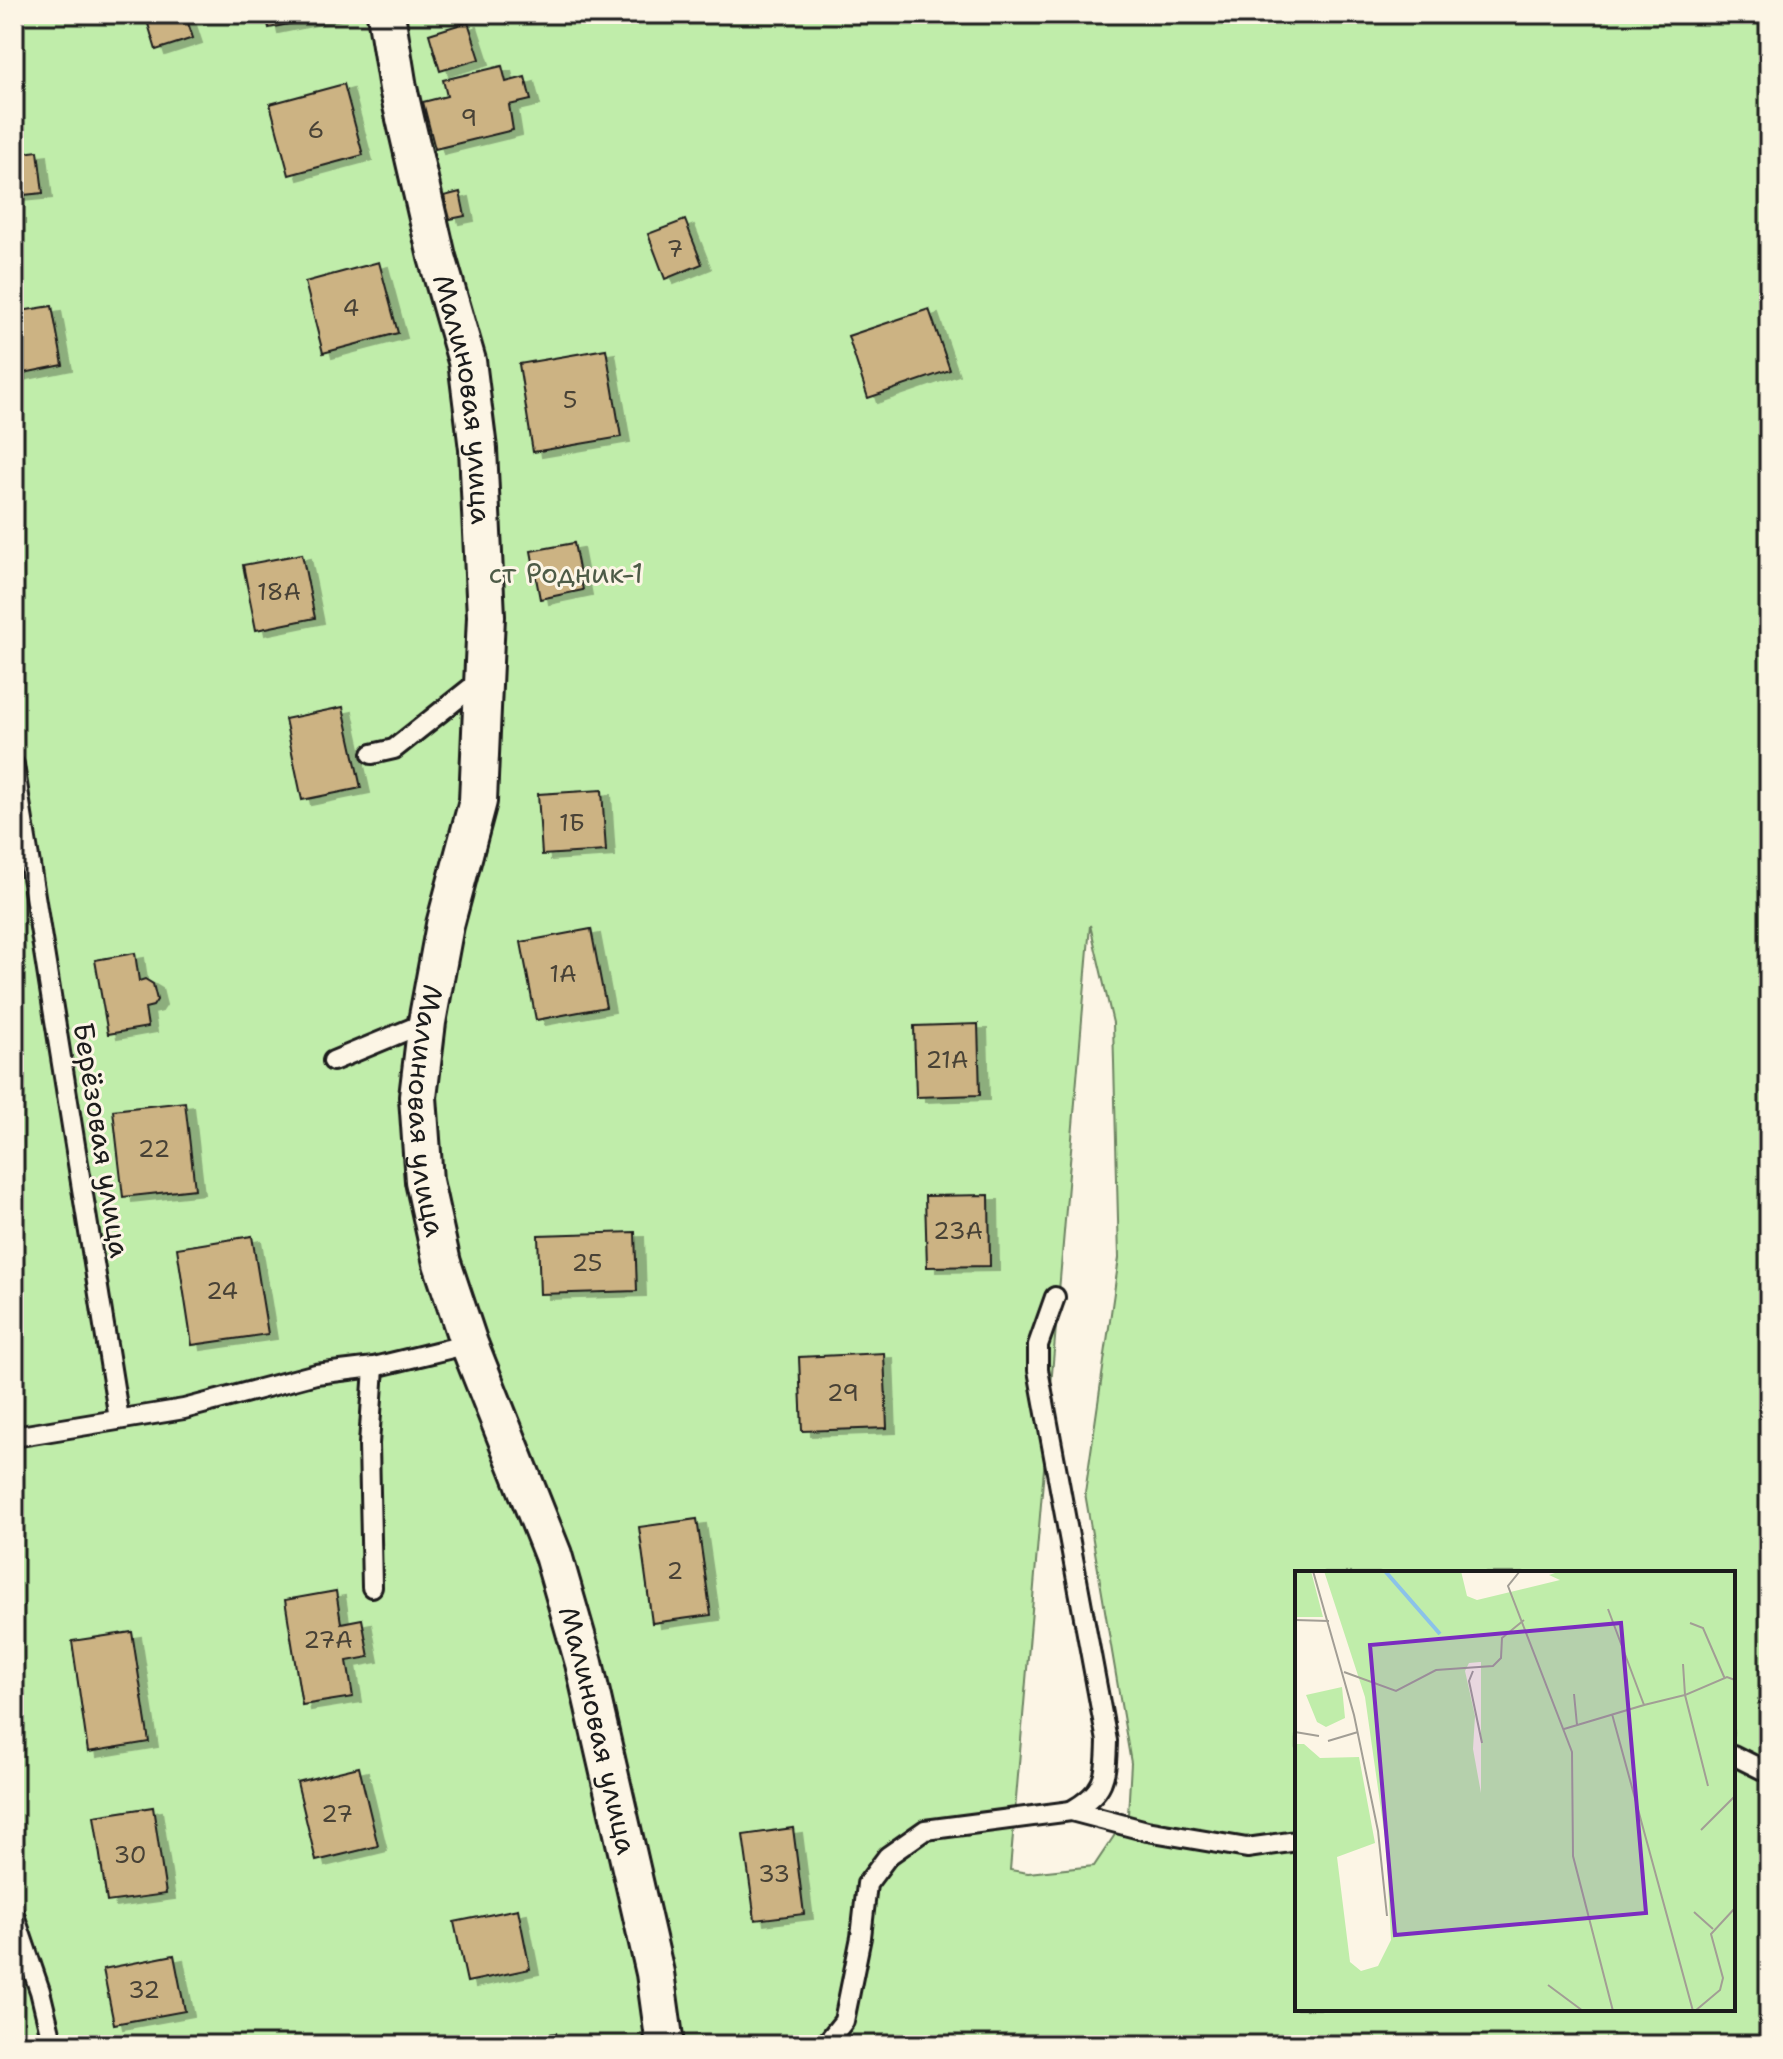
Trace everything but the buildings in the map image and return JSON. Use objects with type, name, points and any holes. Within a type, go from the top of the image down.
[{"type":"street","name":"Малиновая улица","points":[[386,14],[398,88],[437,257],[467,361],[478,449],[486,616],[478,801],[445,925],[427,1022],[418,1097],[424,1181],[442,1263],[469,1344],[553,1555],[584,1663],[655,1973],[665,2045]]},
{"type":"lane","points":[[372,754],[394,749],[484,677]]},
{"type":"lane","name":"Берёзовая улица","points":[[14,765],[119,1419]]},
{"type":"lane","points":[[333,1061],[427,1022]]},
{"type":"lane","points":[[825,2045],[844,2021],[861,1937],[867,1884],[888,1856],[925,1830],[1071,1811],[1091,1800],[1106,1776],[1107,1741],[1038,1370],[1038,1345],[1055,1297]]},
{"type":"lane","points":[[14,1437],[184,1409],[316,1374],[374,1367],[469,1344]]},
{"type":"lane","points":[[372,1587],[369,1444],[374,1367]]},
{"type":"lane","points":[[1735,1756],[1769,1773]]},
{"type":"lane","points":[[1071,1811],[1147,1831],[1247,1848],[1295,1841]]},
{"type":"lane","points":[[14,1915],[40,1991],[53,2045]]},
{"type":"green space","name":"ст Родник-1","points":[[14,14],[1769,14],[1769,2045],[14,2045]],"holes":[[[1090,925],[1113,1023],[1119,1258],[1085,1493],[1131,1763],[1128,1815],[1094,1866],[1028,1873],[1010,1870]]]}]
